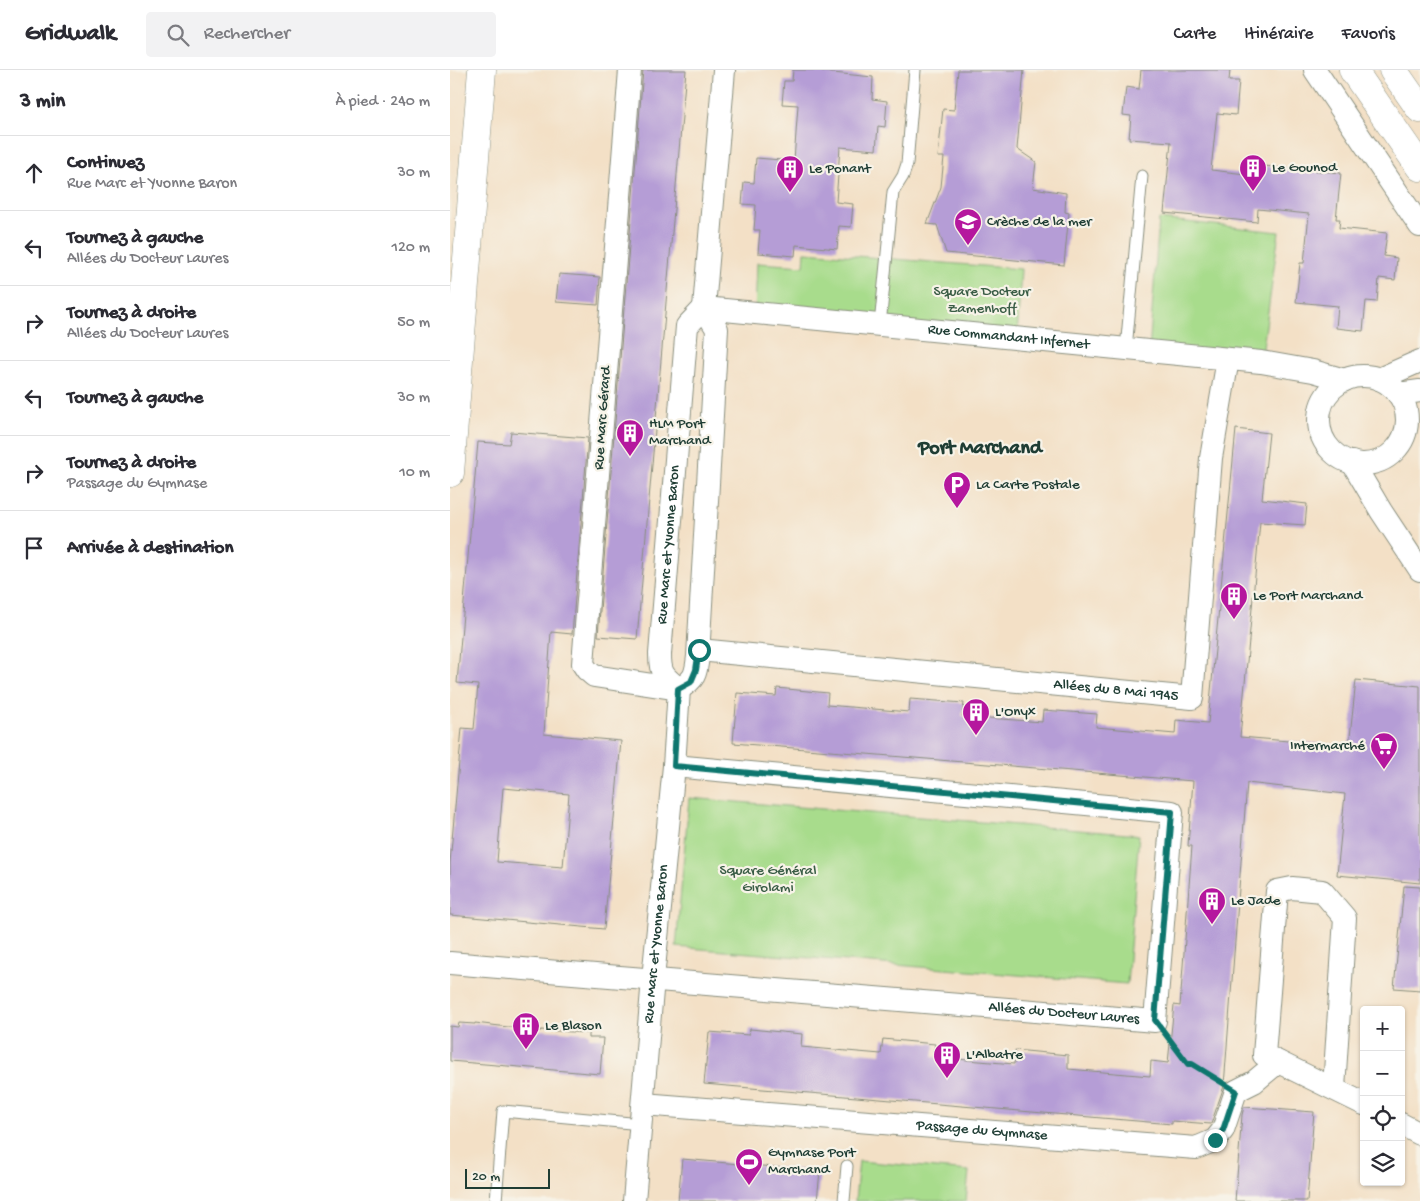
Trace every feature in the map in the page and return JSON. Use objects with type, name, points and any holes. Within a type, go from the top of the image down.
[{"type":"main road","points":[[450,473],[482,70]]},
{"type":"main road","points":[[1353,70],[1420,167]]},
{"type":"main road","points":[[1394,70],[1420,109]]},
{"type":"street","name":"Rue Marc Gérard","points":[[630,70],[583,664],[594,676],[678,689]]},
{"type":"street","points":[[678,689],[691,682],[696,670],[699,650],[717,329],[704,308],[724,70]]},
{"type":"street","points":[[1315,70],[1420,226]]},
{"type":"street","name":"Rue Marc et Yvonne Baron","points":[[634,1201],[674,766],[678,689],[665,678],[660,667],[660,654],[686,326],[704,308]]},
{"type":"street","name":"Rue Commandant Infernet","points":[[704,308],[1260,362],[1313,371],[1345,380]]},
{"type":"street","name":"Allées du 8 Mai 1945","points":[[699,650],[1192,698],[1211,458],[1228,359]]},
{"type":"street","points":[[1379,379],[1420,362]]},
{"type":"street","points":[[1313,371],[1323,400]]},
{"type":"street","points":[[1365,376],[1379,379],[1398,394],[1405,408],[1411,440],[1382,460],[1369,463],[1352,462],[1341,458],[1325,442],[1319,425],[1319,415],[1323,400],[1333,387],[1345,380],[1365,376]]},
{"type":"street","points":[[1398,394],[1420,391]]},
{"type":"street","points":[[1381,511],[1382,460]]},
{"type":"street","points":[[1352,462],[1381,511],[1420,570]]},
{"type":"street","name":"Allées du Docteur Laures","points":[[450,963],[1155,1020],[1172,812],[674,766]]},
{"type":"street","points":[[1334,1088],[1345,918],[1322,891],[1292,888],[1277,891],[1264,1054],[1360,1102]]},
{"type":"street","points":[[1236,1091],[1254,1082],[1278,1062]]},
{"type":"street","name":"Passage du Gymnase","points":[[642,1114],[1196,1148],[1215,1140],[1223,1130],[1236,1091]]},
{"type":"street","points":[[1405,1126],[1420,1134]]},
{"type":"lane","points":[[880,325],[893,192],[903,176],[907,164],[915,70]]},
{"type":"lane","points":[[1126,349],[1142,176]]},
{"type":"lane","points":[[496,1201],[503,1111],[642,1114]]},
{"type":"lane","points":[[844,1201],[847,1166]]},
{"type":"path","points":[[1155,1020],[1188,1064],[1192,1064],[1236,1091]]},
{"type":"green space","points":[[1159,219],[1279,232],[1261,362],[1149,351]]},
{"type":"green space","name":"Square Docteur Zamenhoff","points":[[805,252],[1021,269],[1017,339],[755,313],[757,263],[804,266]]},
{"type":"green space","name":"Square Général Girolami","points":[[689,798],[1139,835],[1127,984],[676,947]]},
{"type":"green space","points":[[859,1161],[969,1171],[966,1201],[855,1201]]},
{"type":"building","name":"HLM Port Marchand","points":[[643,70],[686,70],[637,639],[598,636]]},
{"type":"building","points":[[793,70],[823,70],[823,72],[873,77],[872,99],[887,101],[885,127],[878,126],[876,150],[840,147],[836,202],[853,204],[851,227],[839,226],[837,249],[796,245],[795,256],[758,253],[760,230],[754,230],[756,205],[742,204],[744,182],[754,183],[756,158],[794,161],[798,105],[782,104],[784,81],[792,81]]},
{"type":"building","points":[[958,70],[1024,70],[1017,149],[1036,162],[1033,188],[1066,193],[1065,212],[1069,213],[1064,265],[946,253],[937,225],[927,224],[941,187],[944,157],[938,157],[943,109],[954,110]]},
{"type":"building","name":"Le Gounod","points":[[1141,70],[1230,70],[1229,81],[1239,81],[1236,115],[1217,113],[1211,170],[1263,176],[1264,166],[1341,173],[1336,219],[1340,219],[1339,228],[1387,233],[1384,256],[1397,258],[1395,280],[1379,278],[1377,302],[1366,301],[1363,331],[1336,328],[1338,306],[1296,302],[1300,263],[1304,263],[1309,214],[1258,209],[1257,222],[1164,213],[1171,142],[1129,139],[1131,116],[1123,115],[1126,87],[1139,89]]},
{"type":"building","points":[[559,274],[600,277],[598,305],[556,302]]},
{"type":"building","points":[[1236,429],[1269,433],[1262,499],[1307,504],[1305,525],[1260,522],[1240,737],[1349,746],[1356,680],[1420,686],[1420,883],[1337,875],[1345,794],[1247,783],[1224,1086],[1211,1124],[1172,1121],[1172,1124],[704,1084],[709,1032],[749,1035],[750,1029],[802,1034],[801,1047],[881,1054],[883,1039],[935,1044],[933,1057],[1014,1064],[1015,1050],[1068,1055],[1068,1069],[1150,1076],[1151,1061],[1168,1063],[1174,1005],[1180,1006],[1192,846],[1188,846],[1193,781],[733,743],[737,693],[776,696],[777,688],[828,693],[827,705],[909,712],[910,699],[964,703],[962,716],[1042,722],[1043,710],[1097,714],[1096,727],[1175,734],[1176,720],[1208,723]]},
{"type":"building","points":[[511,432],[588,438],[572,634],[551,632],[544,734],[621,741],[604,929],[450,915],[450,863],[462,728],[474,729],[478,685],[457,683],[478,442],[509,444]],"holes":[[[503,788],[569,794],[563,867],[497,862]]]},
{"type":"building","points":[[1404,886],[1420,887],[1420,990],[1394,988]]},
{"type":"building","name":"Le Blason","points":[[459,1023],[475,1023],[541,1031],[589,1033],[589,1038],[603,1038],[600,1074],[450,1061],[450,1026],[458,1027]]},
{"type":"building","points":[[1244,1107],[1314,1112],[1307,1201],[1235,1201]]},
{"type":"building","name":"Gymnase Port Marchand","points":[[682,1159],[820,1171],[817,1201],[678,1201]]},
{"type":"place","name":"Le Gounod","points":[[1253,192]]},
{"type":"place","name":"Le Ponant","points":[[790,193]]},
{"type":"place","name":"Crèche de la mer","points":[[968,246]]},
{"type":"place","name":"HLM Port Marchand","points":[[630,457]]},
{"type":"place","name":"La Carte Postale","points":[[957,509]]},
{"type":"place","name":"Le Port Marchand","points":[[1234,620]]},
{"type":"place","name":"L'Onyx","points":[[976,736]]},
{"type":"place","name":"Intermarché","points":[[1384,770]]},
{"type":"place","name":"Le Jade","points":[[1212,925]]},
{"type":"place","name":"Le Blason","points":[[526,1050]]},
{"type":"place","name":"L'Albatre","points":[[947,1079]]},
{"type":"place","name":"Gymnase Port Marchand","points":[[749,1186]]},
{"type":"district","name":"Port Marchand","points":[[980,449]]},
{"type":"route","points":[[699,650],[696,670],[691,682],[678,689],[674,766],[1172,812],[1155,1020],[1188,1064],[1192,1064],[1236,1091],[1223,1130],[1215,1140]]}]
